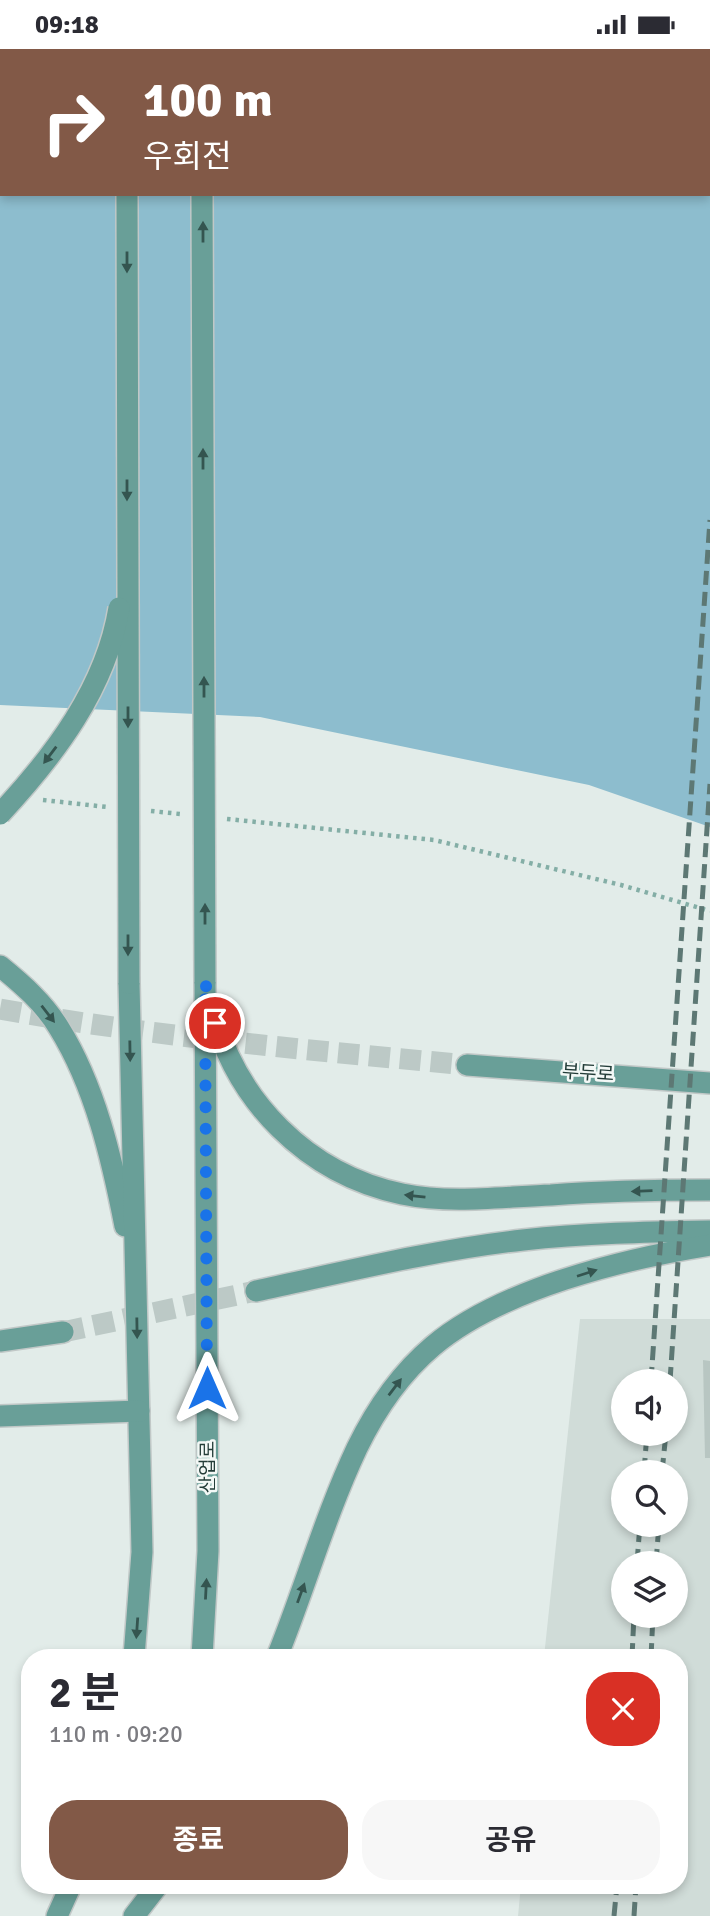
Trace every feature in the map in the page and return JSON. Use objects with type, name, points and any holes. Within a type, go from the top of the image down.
[{"type":"main road","points":[[127,196],[128,983],[142,1552],[135,1649]]},
{"type":"main road","points":[[202,196],[205,982],[215,1023],[226,1052],[260,1108],[306,1153],[336,1171],[403,1195],[448,1199],[710,1190]]},
{"type":"main road","points":[[0,814],[34,776],[69,728],[96,681],[116,626],[127,557]]},
{"type":"main road","points":[[0,966],[31,992],[59,1027],[78,1064],[111,1164],[136,1289]]},
{"type":"main road","name":"산업로","points":[[202,1649],[208,1551],[205,982]]},
{"type":"main road","name":"부두로","points":[[467,1065],[710,1083]]},
{"type":"main road","points":[[256,1291],[438,1253],[524,1240],[623,1232],[710,1231]]},
{"type":"main road","points":[[280,1649],[340,1485],[358,1446],[379,1409],[404,1375],[433,1346],[465,1324],[548,1286],[653,1254],[710,1245]]},
{"type":"main road","points":[[0,1341],[63,1332]]},
{"type":"main road","points":[[0,1416],[139,1411]]},
{"type":"main road","points":[[57,1916],[67,1894]]},
{"type":"main road","points":[[125,1916],[135,1894]]},
{"type":"main road","points":[[134,1916],[151,1894]]},
{"type":"path","points":[[41,800],[110,807]]},
{"type":"path","points":[[138,810],[193,815]]},
{"type":"path","points":[[221,818],[434,840],[621,885],[710,911]]},
{"type":"shaded area","points":[[580,1319],[710,1319],[710,1916],[518,1916],[520,1894],[688,1894],[688,1649],[545,1649]]},
{"type":"water","points":[[0,196],[710,196],[710,827],[589,785],[260,717],[0,705]]},
{"type":"building","points":[[703,1360],[710,1361],[710,1458],[705,1458]]},
{"type":"tunnel","points":[[0,1009],[174,1035],[467,1065]]},
{"type":"tunnel","points":[[63,1332],[256,1291]]},
{"type":"railway","points":[[652,1369],[710,520]]},
{"type":"railway","points":[[671,1369],[710,784]]},
{"type":"railway","points":[[645,1460],[646,1446]]},
{"type":"railway","points":[[663,1460],[665,1446]]},
{"type":"railway","points":[[638,1551],[639,1537]]},
{"type":"railway","points":[[657,1551],[658,1537]]},
{"type":"railway","points":[[632,1649],[633,1628]]},
{"type":"railway","points":[[651,1649],[652,1628]]},
{"type":"railway","points":[[614,1916],[616,1894]]},
{"type":"railway","points":[[634,1916],[635,1894]]},
{"type":"route","points":[[207,1388],[205,982],[215,1023]]}]
